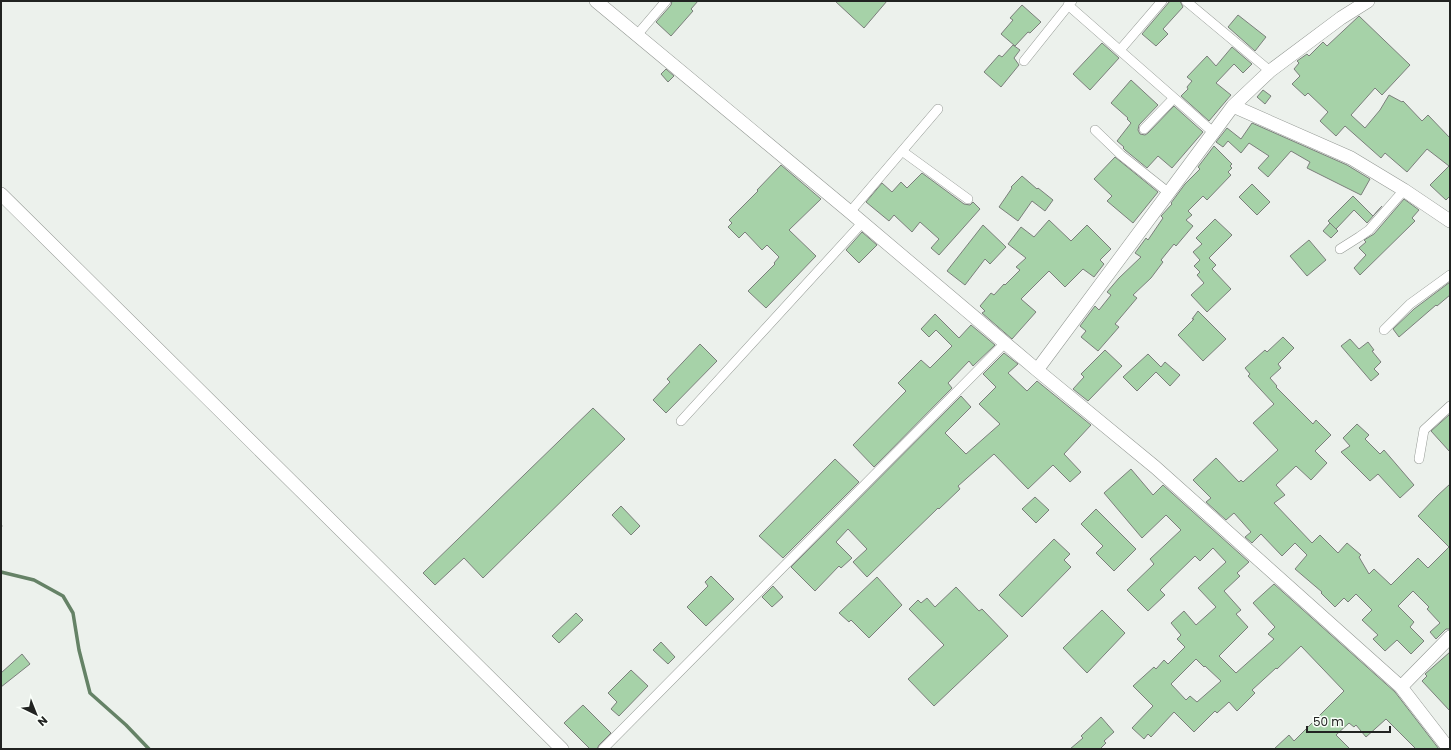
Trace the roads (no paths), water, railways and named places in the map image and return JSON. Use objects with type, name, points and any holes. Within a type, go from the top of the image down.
[{"type":"main road","points":[[596,1],[1155,467],[1401,687],[1450,749]]},
{"type":"main road","points":[[1037,370],[1233,106],[1270,71],[1341,18],[1368,1]]},
{"type":"main road","points":[[1233,106],[1351,158],[1404,190],[1450,221]]},
{"type":"main road","points":[[1,194],[562,749]]},
{"type":"main road","points":[[1401,687],[1450,637]]},
{"type":"street","points":[[637,34],[666,1]]},
{"type":"street","points":[[1120,50],[1162,1]]},
{"type":"street","points":[[1186,1],[1270,71]]},
{"type":"street","points":[[1024,61],[1070,3],[1120,50],[1214,132]]},
{"type":"street","points":[[1144,129],[1174,98]]},
{"type":"street","points":[[850,212],[938,109]]},
{"type":"street","points":[[1095,130],[1121,155],[1169,193]]},
{"type":"street","points":[[902,151],[968,199]]},
{"type":"street","points":[[1340,249],[1369,230],[1404,190]]},
{"type":"street","points":[[681,421],[862,222]]},
{"type":"street","points":[[1384,330],[1410,304],[1450,274]]},
{"type":"street","points":[[603,749],[1005,343]]},
{"type":"street","points":[[1419,459],[1424,430],[1450,406]]},
{"type":"waterway","points":[[1,572],[34,580],[63,596],[73,613],[79,650],[90,693],[126,725],[149,749]]}]
